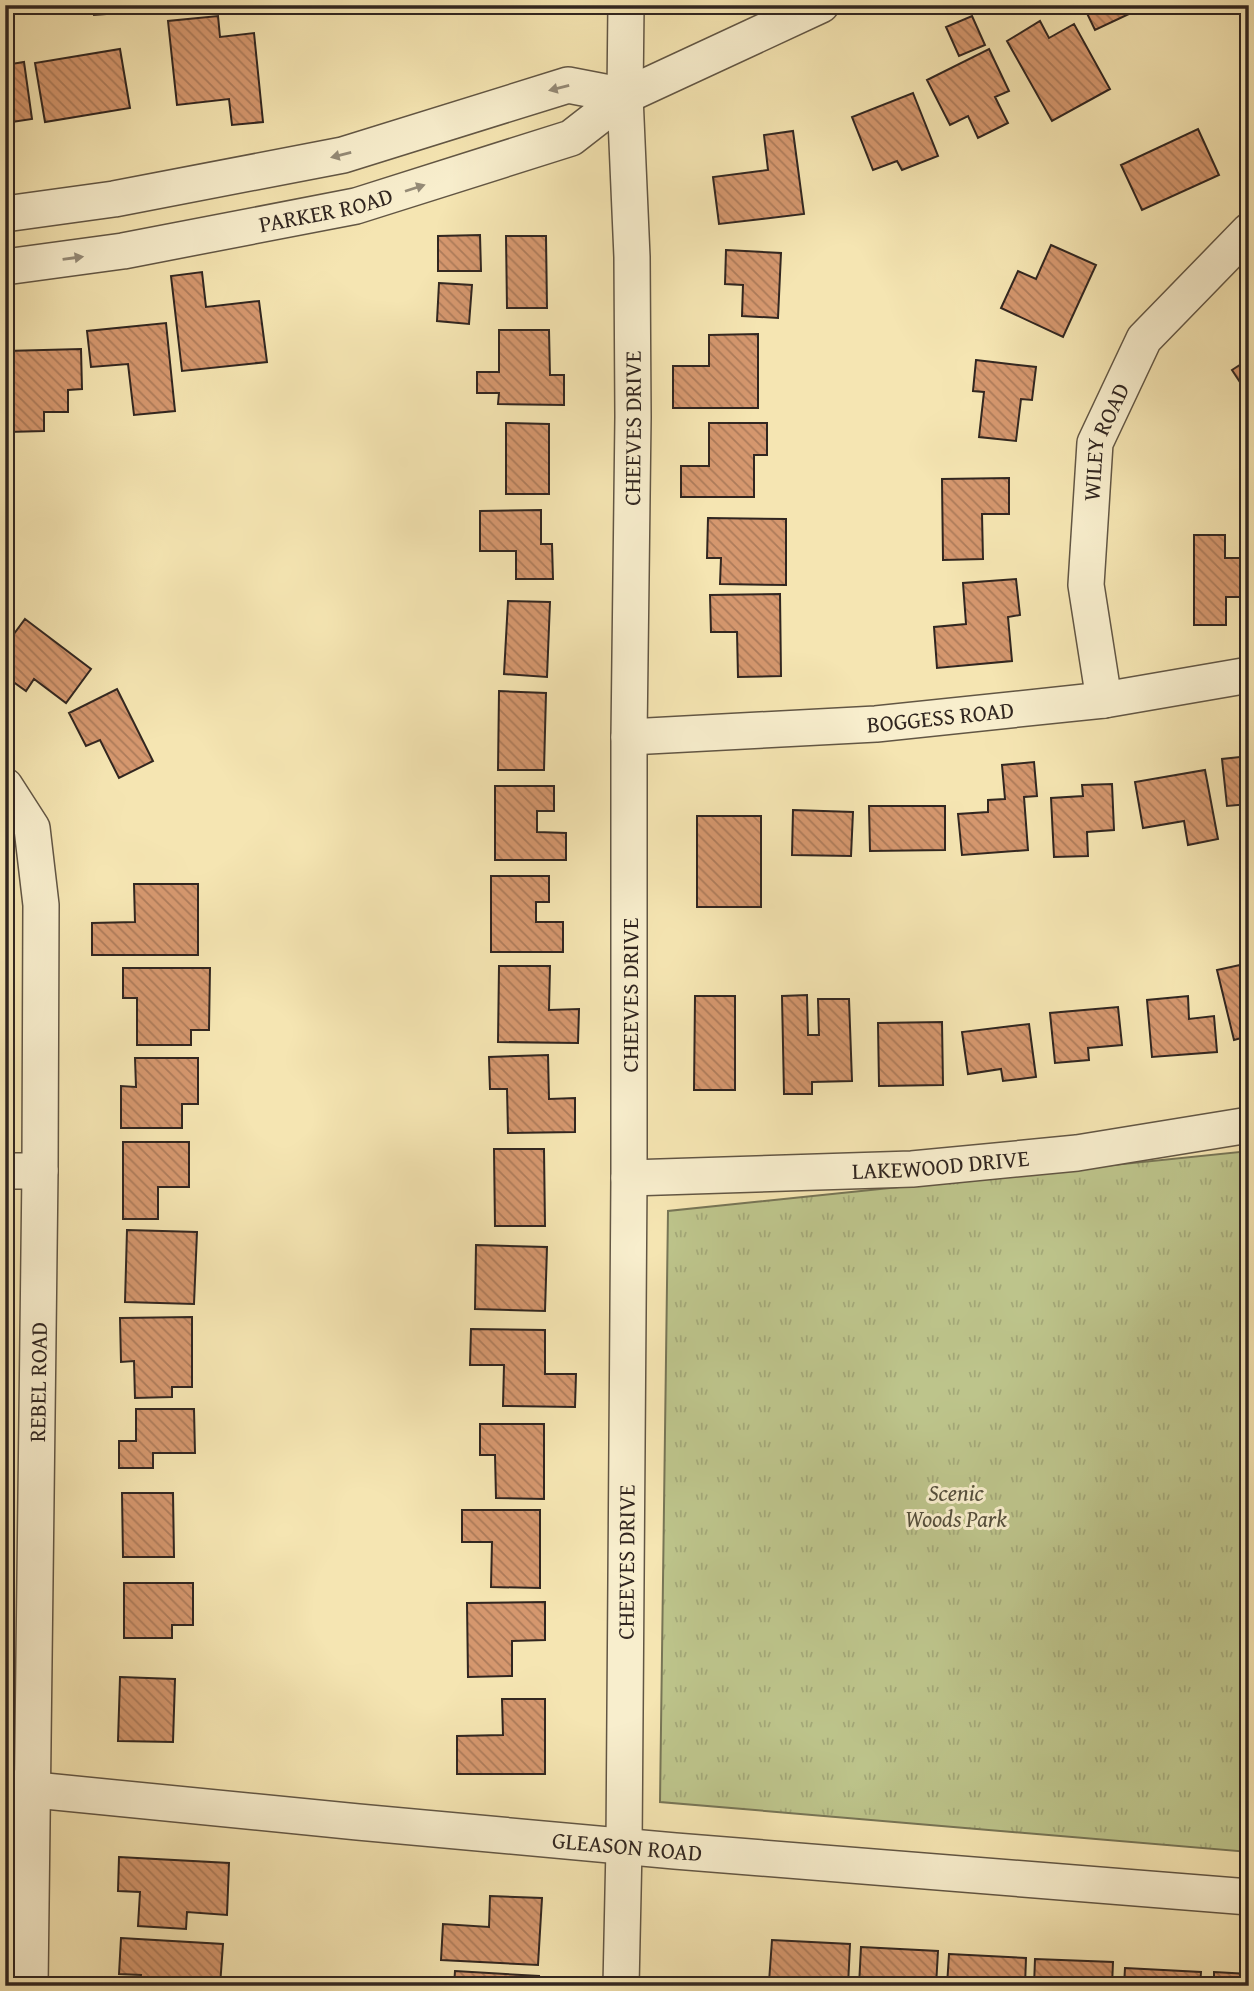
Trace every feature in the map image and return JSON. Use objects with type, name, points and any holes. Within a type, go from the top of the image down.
[{"type":"street","name":"CHEEVES DRIVE","points":[[621,1986],[633,417],[632,257],[625,96],[626,5]]},
{"type":"street","name":"PARKER ROAD","points":[[5,267],[122,251],[356,206],[571,138],[625,96],[821,5]]},
{"type":"street","points":[[5,214],[114,200],[343,155],[568,85],[625,96]]},
{"type":"street","name":"WILEY ROAD","points":[[1104,700],[1086,585],[1095,443],[1144,339],[1249,231]]},
{"type":"street","name":"BOGGESS ROAD","points":[[629,737],[876,724],[1104,700],[1249,675]]},
{"type":"street","name":"REBEL ROAD","points":[[5,786],[33,828],[41,905],[40,1171],[19,1788],[30,1986]]},
{"type":"street","name":"LAKEWOOD DRIVE","points":[[629,1178],[912,1169],[1077,1153],[1249,1125]]},
{"type":"street","points":[[5,1171],[40,1171]]},
{"type":"street","name":"GLEASON ROAD","points":[[19,1788],[624,1847],[1249,1897]]},
{"type":"green space","name":"Scenic Woods Park","points":[[1249,1151],[1249,1852],[660,1802],[668,1211]]},
{"type":"building","points":[[93,5],[119,5],[119,13],[94,15]]},
{"type":"building","points":[[1083,5],[1148,5],[1095,30]]},
{"type":"building","points":[[218,16],[220,37],[254,33],[263,122],[232,125],[229,99],[177,105],[168,21]]},
{"type":"building","points":[[972,16],[985,45],[959,56],[946,27]]},
{"type":"building","points":[[1040,21],[1049,38],[1074,24],[1110,89],[1052,121],[1007,41]]},
{"type":"building","points":[[120,49],[130,108],[45,122],[35,63]]},
{"type":"building","points":[[989,49],[1009,91],[995,97],[1008,123],[978,138],[968,116],[950,125],[927,80]]},
{"type":"building","points":[[24,62],[32,119],[5,123],[5,65]]},
{"type":"building","points":[[913,93],[938,156],[902,170],[897,161],[873,170],[852,117]]},
{"type":"building","points":[[1198,129],[1219,175],[1142,210],[1121,165]]},
{"type":"building","points":[[793,131],[804,214],[719,224],[713,177],[768,170],[764,135]]},
{"type":"building","points":[[480,235],[481,271],[438,271],[438,236]]},
{"type":"building","points":[[506,236],[546,236],[547,308],[507,308]]},
{"type":"building","points":[[1051,245],[1096,265],[1063,337],[1001,308],[1018,271],[1036,279]]},
{"type":"building","points":[[726,250],[781,253],[778,318],[742,316],[743,285],[725,284]]},
{"type":"building","points":[[202,272],[206,307],[259,301],[267,362],[182,371],[171,276]]},
{"type":"building","points":[[439,283],[472,285],[469,324],[437,321]]},
{"type":"building","points":[[166,323],[175,411],[134,415],[128,364],[91,367],[87,331]]},
{"type":"building","points":[[499,330],[549,330],[550,375],[564,375],[564,405],[498,404],[499,393],[477,393],[477,372],[499,372]]},
{"type":"building","points":[[758,334],[758,408],[673,408],[673,366],[709,366],[709,335]]},
{"type":"building","points":[[81,349],[82,389],[68,390],[68,412],[44,412],[44,431],[8,432],[6,351]]},
{"type":"building","points":[[1249,359],[1249,396],[1232,370]]},
{"type":"building","points":[[976,360],[1036,367],[1032,400],[1021,399],[1016,441],[979,437],[984,392],[973,391]]},
{"type":"building","points":[[506,423],[549,424],[549,494],[506,494]]},
{"type":"building","points":[[709,423],[767,423],[767,455],[754,455],[754,497],[681,497],[681,466],[709,466]]},
{"type":"building","points":[[1009,478],[1009,514],[982,514],[983,559],[943,560],[942,479]]},
{"type":"building","points":[[541,510],[541,544],[552,544],[553,579],[516,579],[516,551],[480,551],[480,511]]},
{"type":"building","points":[[708,518],[786,519],[786,585],[720,584],[721,558],[707,558]]},
{"type":"building","points":[[1194,535],[1225,535],[1225,558],[1249,558],[1249,597],[1226,597],[1226,625],[1194,625]]},
{"type":"building","points":[[1016,579],[1020,615],[1008,617],[1012,661],[937,668],[934,627],[966,624],[963,583]]},
{"type":"building","points":[[780,594],[781,676],[738,677],[737,632],[711,632],[710,595]]},
{"type":"building","points":[[508,601],[550,602],[547,677],[504,674]]},
{"type":"building","points":[[25,619],[91,669],[66,703],[34,679],[26,691],[5,676],[5,646]]},
{"type":"building","points":[[117,689],[153,761],[119,778],[100,740],[86,746],[69,713]]},
{"type":"building","points":[[499,691],[546,693],[544,770],[498,770]]},
{"type":"building","points":[[1249,756],[1249,804],[1227,806],[1222,759]]},
{"type":"building","points":[[1034,762],[1037,796],[1024,797],[1028,850],[962,855],[958,814],[988,812],[988,800],[1005,799],[1002,765]]},
{"type":"building","points":[[1205,770],[1218,839],[1188,845],[1184,821],[1143,828],[1135,782]]},
{"type":"building","points":[[1112,784],[1114,830],[1087,832],[1088,856],[1054,857],[1051,798],[1083,796],[1082,785]]},
{"type":"building","points":[[495,786],[554,786],[554,811],[537,811],[537,832],[566,833],[566,860],[495,860]]},
{"type":"building","points":[[869,806],[945,806],[945,850],[870,851]]},
{"type":"building","points":[[793,810],[853,812],[851,856],[792,855]]},
{"type":"building","points":[[697,816],[761,816],[761,907],[697,907]]},
{"type":"building","points":[[491,876],[549,876],[549,902],[536,902],[536,922],[563,922],[563,952],[491,952]]},
{"type":"building","points":[[134,884],[198,884],[198,955],[92,955],[92,923],[135,922]]},
{"type":"building","points":[[1249,963],[1249,1036],[1234,1040],[1217,970]]},
{"type":"building","points":[[499,966],[550,966],[549,1010],[579,1009],[578,1043],[498,1042]]},
{"type":"building","points":[[123,968],[210,968],[209,1030],[191,1030],[191,1045],[137,1045],[137,998],[123,998]]},
{"type":"building","points":[[807,995],[808,1035],[819,1035],[818,999],[849,999],[852,1081],[812,1082],[812,1094],[784,1094],[782,996]]},
{"type":"building","points":[[695,996],[735,996],[735,1090],[694,1090]]},
{"type":"building","points":[[1188,996],[1189,1019],[1214,1016],[1217,1052],[1152,1057],[1147,1000]]},
{"type":"building","points":[[1118,1007],[1122,1045],[1088,1048],[1089,1060],[1055,1063],[1050,1013]]},
{"type":"building","points":[[942,1022],[943,1085],[879,1086],[878,1023]]},
{"type":"building","points":[[1029,1024],[1036,1077],[1003,1081],[1001,1069],[968,1074],[962,1032]]},
{"type":"building","points":[[548,1055],[549,1099],[575,1098],[575,1132],[508,1133],[507,1089],[490,1089],[489,1057]]},
{"type":"building","points":[[135,1058],[198,1058],[198,1104],[182,1104],[182,1128],[121,1128],[121,1086],[136,1087]]},
{"type":"building","points":[[123,1142],[189,1142],[189,1187],[158,1187],[158,1219],[123,1219]]},
{"type":"building","points":[[494,1149],[544,1149],[545,1226],[495,1226]]},
{"type":"building","points":[[127,1230],[197,1232],[194,1304],[125,1302]]},
{"type":"building","points":[[476,1245],[547,1247],[545,1311],[475,1309]]},
{"type":"building","points":[[192,1317],[192,1387],[172,1387],[172,1397],[135,1398],[134,1361],[121,1362],[120,1318]]},
{"type":"building","points":[[471,1329],[545,1330],[545,1374],[576,1374],[575,1407],[503,1406],[504,1365],[470,1365]]},
{"type":"building","points":[[136,1409],[194,1409],[195,1453],[153,1453],[153,1468],[119,1468],[119,1441],[136,1441]]},
{"type":"building","points":[[480,1424],[544,1424],[544,1499],[496,1498],[495,1455],[480,1455]]},
{"type":"building","points":[[122,1493],[173,1493],[174,1557],[123,1557]]},
{"type":"building","points":[[462,1510],[540,1510],[540,1588],[491,1587],[492,1542],[462,1542]]},
{"type":"building","points":[[124,1583],[193,1583],[193,1625],[172,1625],[172,1638],[124,1638]]},
{"type":"building","points":[[545,1602],[545,1640],[512,1641],[512,1676],[468,1677],[467,1603]]},
{"type":"building","points":[[120,1677],[175,1679],[173,1742],[118,1741]]},
{"type":"building","points":[[502,1699],[545,1699],[545,1774],[457,1774],[457,1736],[503,1735]]},
{"type":"building","points":[[119,1857],[229,1863],[227,1915],[187,1912],[186,1929],[138,1926],[140,1892],[118,1891]]},
{"type":"building","points":[[490,1896],[542,1898],[538,1965],[441,1960],[443,1924],[489,1927]]},
{"type":"building","points":[[121,1938],[223,1944],[220,1986],[140,1986],[141,1975],[119,1974]]},
{"type":"building","points":[[772,1940],[850,1944],[848,1986],[718,1986],[719,1979],[769,1982]]},
{"type":"building","points":[[861,1947],[938,1951],[936,1986],[859,1986]]},
{"type":"building","points":[[949,1954],[1026,1958],[1025,1986],[947,1986]]},
{"type":"building","points":[[1035,1959],[1113,1962],[1112,1986],[1034,1986]]},
{"type":"building","points":[[1125,1968],[1201,1972],[1200,1986],[1124,1986]]},
{"type":"building","points":[[455,1971],[539,1976],[538,1986],[454,1986]]},
{"type":"building","points":[[1214,1972],[1249,1974],[1249,1986],[1214,1986]]}]
